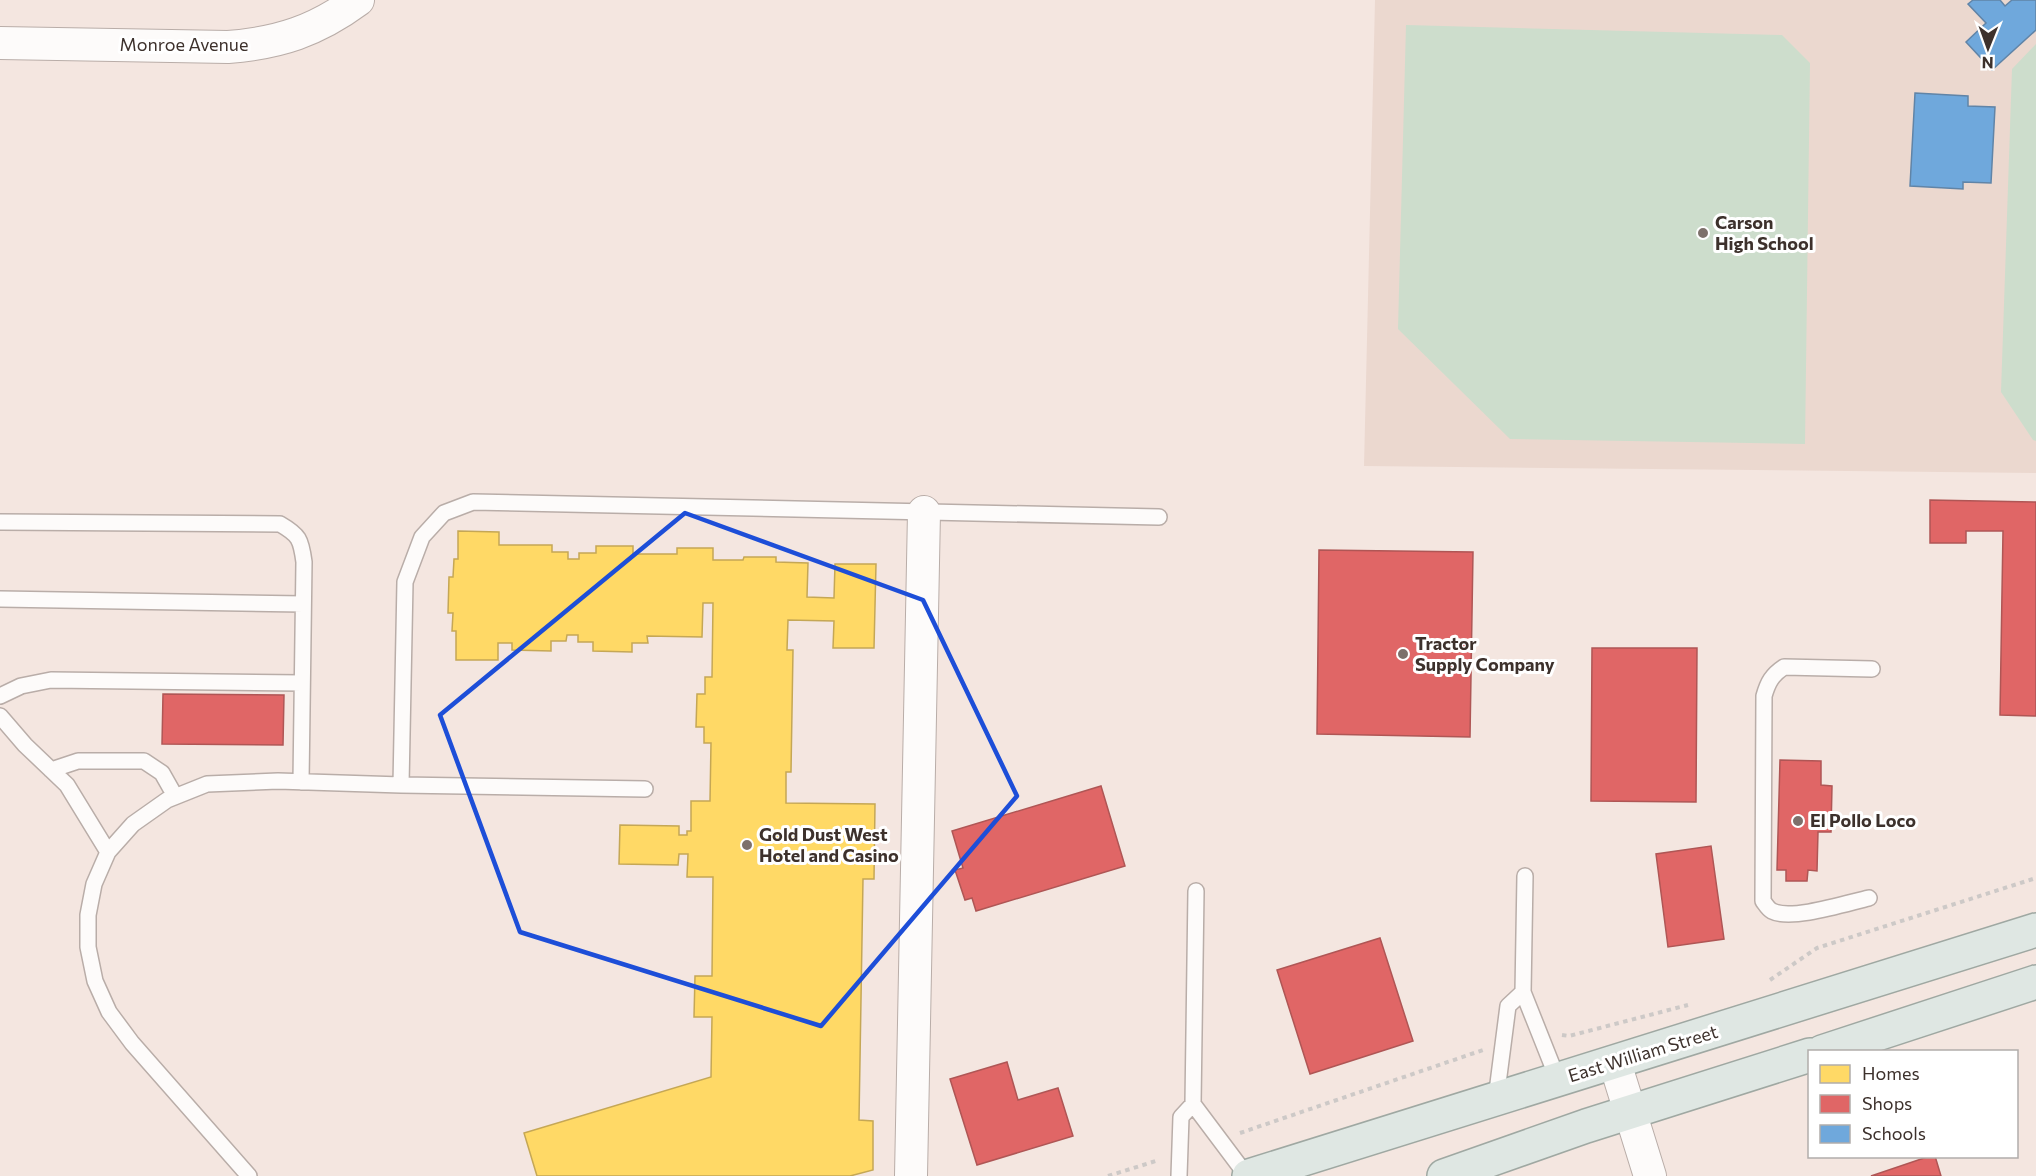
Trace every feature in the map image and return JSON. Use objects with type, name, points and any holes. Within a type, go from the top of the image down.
[{"type":"main road","name":"East William Street","points":[[1248,1176],[2036,930]]},
{"type":"main road","points":[[1828,1050],[2036,982]]},
{"type":"main road","points":[[1444,1176],[1631,1112],[1808,1056]]},
{"type":"street","name":"Monroe Avenue","points":[[0,43],[228,47],[252,45],[298,34],[320,25],[358,0]]},
{"type":"street","points":[[911,1176],[924,512]]},
{"type":"street","points":[[1615,1063],[1650,1176]]},
{"type":"lane","points":[[401,785],[405,582],[422,537],[444,513],[473,502],[1159,516]]},
{"type":"lane","points":[[0,522],[280,524],[295,532],[302,546],[304,562],[301,782]]},
{"type":"lane","points":[[0,599],[303,604]]},
{"type":"lane","points":[[1869,898],[1794,915],[1780,914],[1770,910],[1763,901],[1764,696],[1767,684],[1773,675],[1784,667],[1872,669]]},
{"type":"lane","points":[[0,696],[21,686],[51,680],[302,683]]},
{"type":"lane","points":[[0,716],[25,745],[67,785],[108,852]]},
{"type":"lane","points":[[51,770],[78,760],[144,761],[162,773],[175,796]]},
{"type":"lane","points":[[249,1176],[132,1043],[109,1012],[95,981],[88,947],[88,915],[94,884],[108,852],[133,824],[167,800],[207,784],[301,782],[645,789]]},
{"type":"lane","points":[[1525,876],[1523,992],[1558,1080]]},
{"type":"lane","points":[[1196,891],[1193,1104],[1248,1176]]},
{"type":"lane","points":[[1496,1099],[1508,1006],[1523,992]]},
{"type":"lane","points":[[1179,1176],[1181,1117],[1193,1104]]},
{"type":"path","points":[[1762,986],[1817,948],[2036,878]]},
{"type":"path","points":[[1539,1032],[1569,1036],[1694,1003]]},
{"type":"path","points":[[1220,1140],[1503,1043]]},
{"type":"path","points":[[1108,1176],[1180,1153]]},
{"type":"highlighted area","points":[[685,513],[923,600],[1017,796],[821,1026],[520,932],[440,715]]},
{"type":"shaded area","name":"Carson High School","points":[[1375,0],[2036,0],[2036,473],[1364,466]]},
{"type":"green space","points":[[1406,25],[1782,35],[1810,63],[1805,444],[1510,439],[1398,329]]},
{"type":"green space","points":[[2036,44],[2036,441],[2033,440],[2001,392],[2012,69]]},
{"type":"building: Homes","name":"Gold Dust West Hotel and Casino","points":[[458,531],[499,532],[499,545],[552,545],[552,552],[568,552],[568,559],[579,559],[579,553],[596,553],[596,546],[633,546],[633,554],[677,554],[677,548],[713,548],[713,560],[776,557],[776,562],[808,563],[807,597],[834,598],[835,564],[876,564],[874,648],[833,648],[834,621],[788,620],[787,650],[793,650],[791,772],[786,772],[786,803],[875,804],[874,879],[863,879],[859,1120],[873,1121],[873,1170],[850,1176],[537,1176],[524,1133],[711,1077],[712,1017],[694,1017],[695,976],[712,976],[713,877],[687,877],[688,854],[679,854],[678,865],[619,864],[620,825],[679,826],[679,835],[687,835],[687,831],[691,831],[691,801],[710,801],[711,743],[704,743],[704,727],[696,727],[697,694],[705,694],[705,677],[712,677],[713,603],[703,603],[702,637],[647,636],[648,643],[632,643],[632,652],[593,651],[593,642],[578,642],[578,635],[567,635],[566,641],[551,641],[551,651],[512,650],[512,643],[498,643],[498,660],[456,660],[456,631],[452,631],[453,613],[448,613],[449,577],[453,577],[454,559],[458,559]]},
{"type":"building: Shops","points":[[1930,500],[2036,502],[2036,716],[2000,715],[2003,531],[1966,531],[1966,543],[1930,543]]},
{"type":"building: Shops","points":[[1319,550],[1473,552],[1470,737],[1317,734]]},
{"type":"building: Shops","points":[[1592,648],[1697,648],[1696,802],[1591,801]]},
{"type":"building: Shops","points":[[163,694],[284,695],[283,745],[162,744]]},
{"type":"building: Shops","points":[[1780,760],[1821,761],[1821,785],[1832,786],[1831,832],[1818,832],[1817,871],[1808,870],[1807,881],[1786,881],[1786,870],[1777,870]]},
{"type":"building: Shops","points":[[1101,786],[1125,866],[976,911],[972,898],[965,900],[955,870],[963,868],[952,831]]},
{"type":"building: Shops","points":[[1711,846],[1724,939],[1668,947],[1656,854]]},
{"type":"building: Shops","points":[[1380,938],[1413,1041],[1310,1074],[1277,970]]},
{"type":"building: Shops","points":[[1007,1062],[1018,1100],[1058,1088],[1073,1136],[977,1165],[950,1079]]},
{"type":"building: Shops","points":[[1924,1158],[1936,1158],[1941,1176],[1871,1176]]},
{"type":"building: Schools","points":[[1973,0],[2000,0],[2005,6],[2012,0],[2036,0],[2036,30],[1992,70],[1966,42],[1986,23],[1968,4]]},
{"type":"building: Schools","points":[[1915,93],[1968,96],[1968,106],[1995,107],[1991,183],[1963,182],[1963,189],[1910,186]]},
{"type":"place","name":"Carson High School","points":[[1703,233]]},
{"type":"place","name":"Tractor Supply Company","points":[[1403,654]]},
{"type":"place","name":"El Pollo Loco","points":[[1798,821]]},
{"type":"place","name":"Gold Dust West Hotel and Casino","points":[[747,845]]}]
